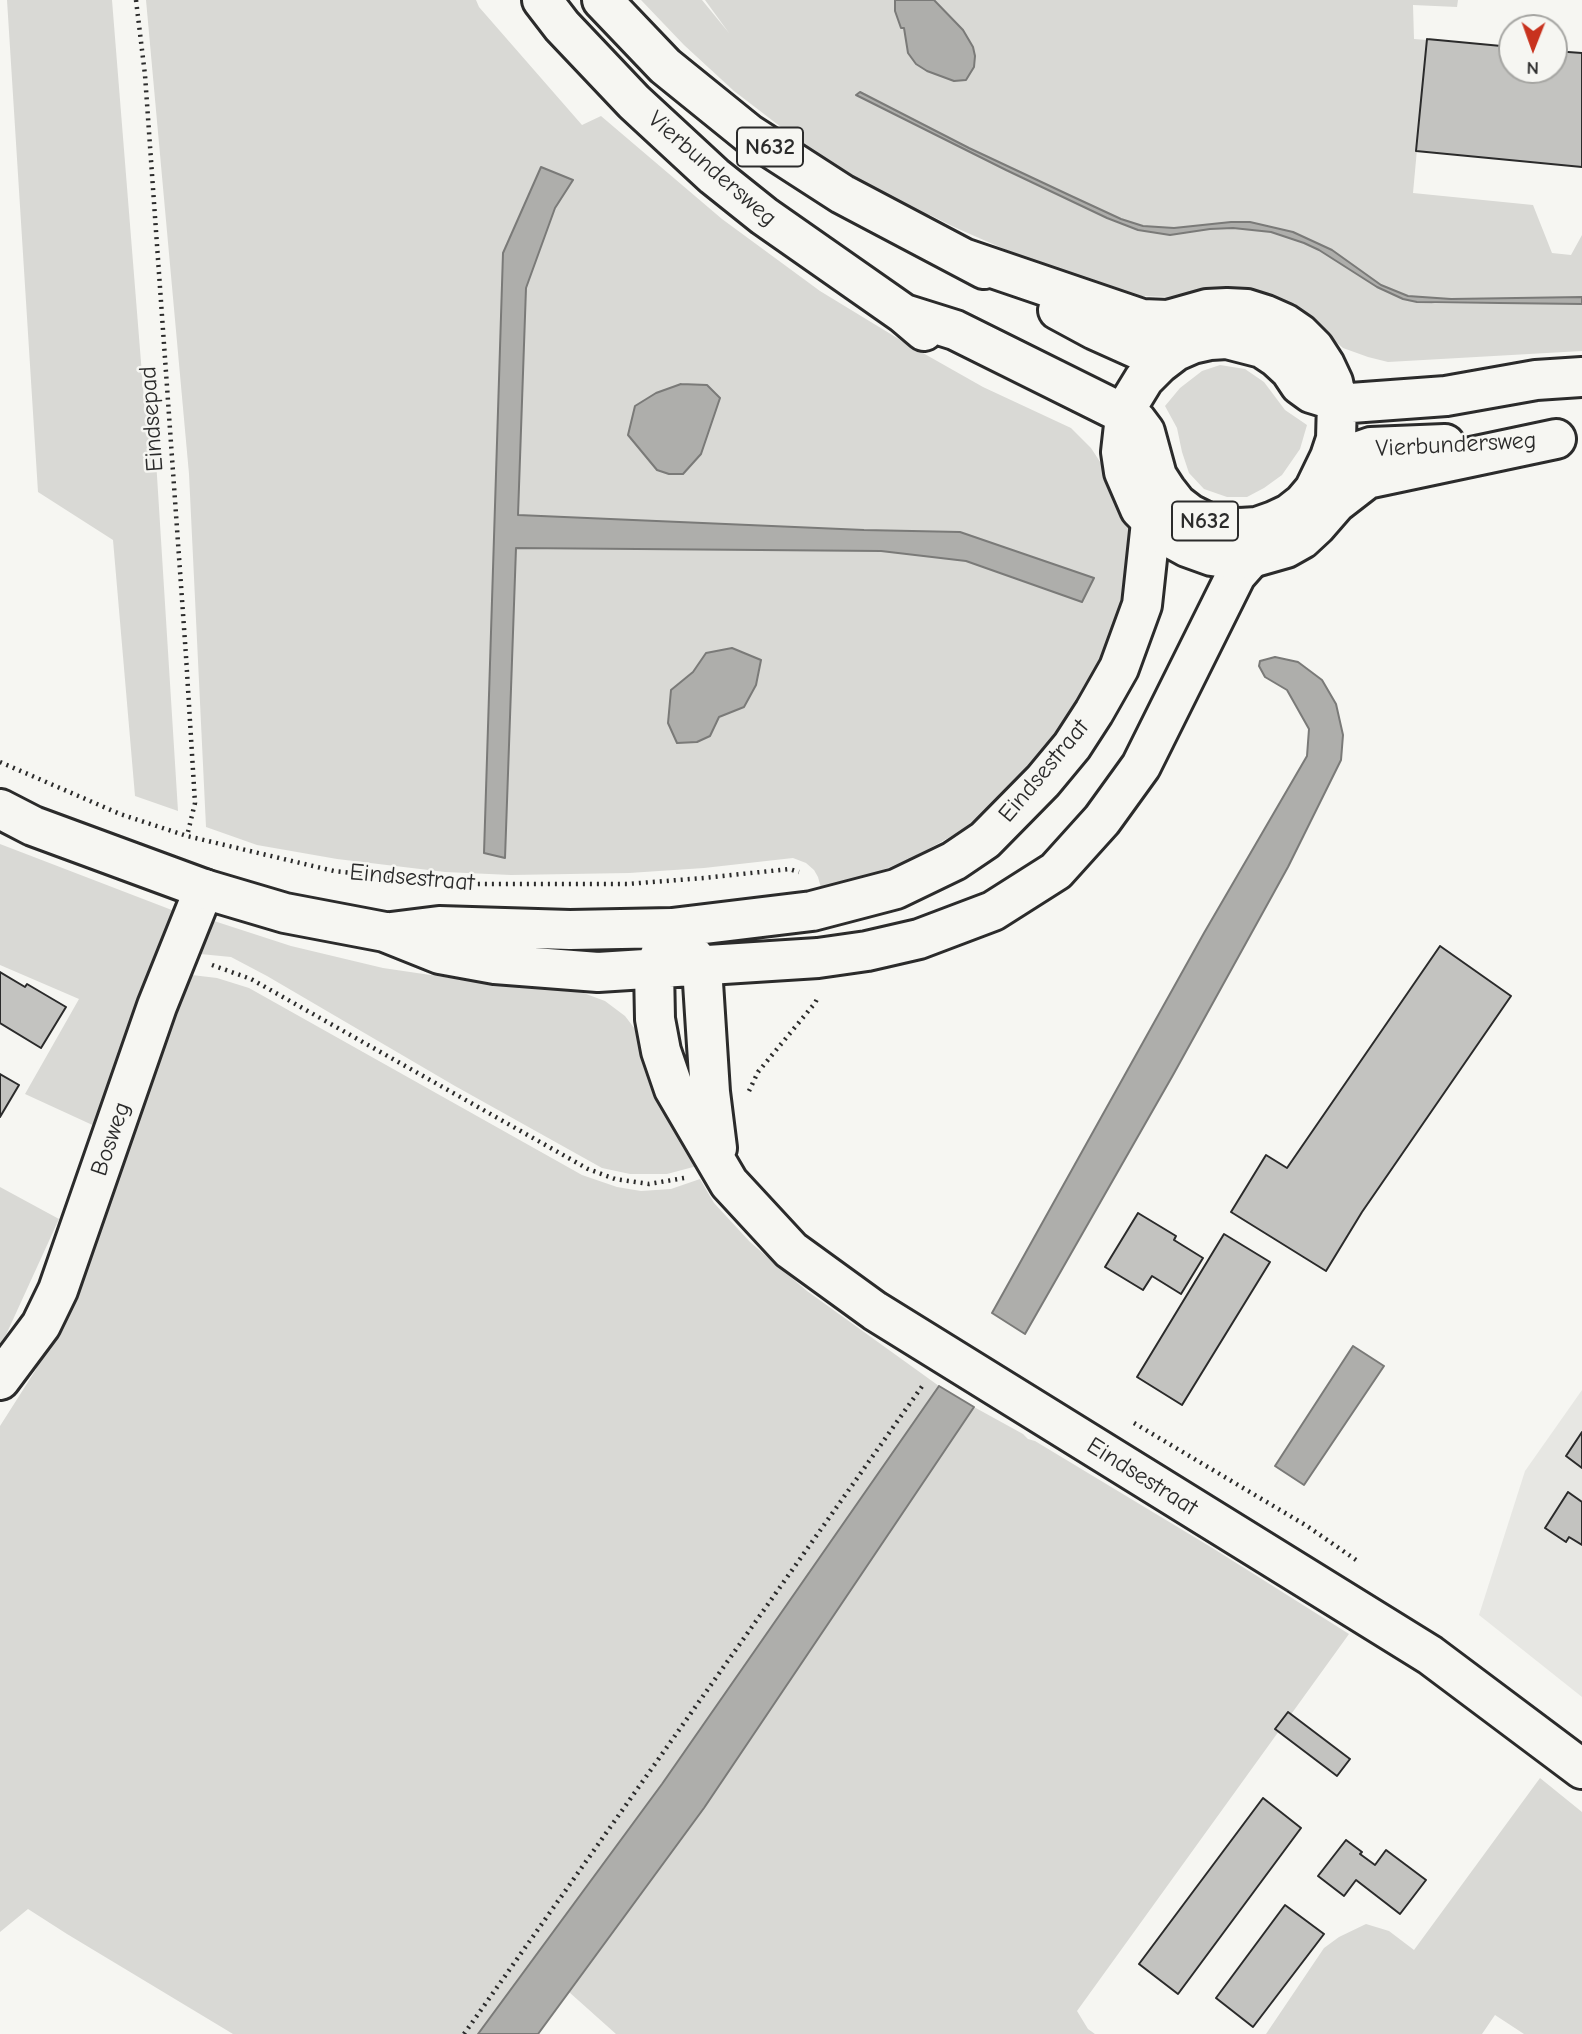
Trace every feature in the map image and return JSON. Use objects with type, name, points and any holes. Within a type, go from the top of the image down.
[{"type":"street","name":"Vierbundersweg","points":[[542,0],[562,26],[634,102],[714,176],[764,216],[904,314],[950,352],[1061,406],[1108,437],[1123,434]]},
{"type":"street","name":"Vierbundersweg","points":[[602,0],[665,66],[749,134],[842,194],[1095,330],[1144,352],[1172,336]]},
{"type":"street","name":"N632","points":[[1123,434],[1136,420],[1144,432],[1157,476],[1177,503],[1190,514],[1223,527],[1245,543],[1286,548],[1302,539],[1336,503],[1336,483],[1330,457],[1336,439],[1337,401],[1333,382],[1325,365],[1314,348],[1300,334],[1284,323],[1256,312],[1227,308],[1207,309],[1172,336],[1159,364],[1144,379],[1133,397],[1123,434],[1124,472],[1140,509],[1151,522],[1186,547],[1212,556],[1232,558],[1245,543]]},
{"type":"street","name":"N632","points":[[1172,336],[1192,344],[1227,339],[1262,348],[1277,358],[1290,370],[1300,385],[1311,393],[1337,401]]},
{"type":"street","name":"Vierbundersweg","points":[[1325,365],[1345,374],[1536,380],[1582,377]]},
{"type":"street","name":"Vierbundersweg","points":[[1337,401],[1351,403],[1446,396],[1536,380]]},
{"type":"street","name":"Vierbundersweg","points":[[1336,483],[1569,438]]},
{"type":"street","name":"Eindsestraat","points":[[385,932],[439,926],[570,930],[672,928],[812,911],[896,889],[954,862],[985,840],[1043,780],[1072,746],[1094,712],[1119,668],[1142,605],[1151,522]]},
{"type":"street","name":"Eindsestraat","points":[[0,809],[33,825],[204,889],[285,913],[385,932],[440,954],[495,964],[598,972],[818,958],[867,951],[932,934],[993,911],[1056,871],[1102,820],[1141,766],[1236,575],[1245,543]]},
{"type":"street","name":"Eindsestraat","points":[[1156,737],[1212,556]]},
{"type":"street","name":"Bosweg","points":[[0,1380],[41,1325],[58,1290],[157,1006],[204,889]]},
{"type":"street","name":"Eindsestraat","points":[[672,928],[654,969],[655,1019],[661,1051],[674,1089],[729,1183],[791,1250],[875,1311],[944,1355],[1430,1655],[1582,1769]]},
{"type":"street","points":[[672,928],[702,967]]},
{"type":"street","name":"Eindsestraat","points":[[702,967],[709,1093],[720,1167]]},
{"type":"path","name":"Eindsepad","points":[[136,0],[146,89],[195,803],[187,836]]},
{"type":"path","name":"Eindsestraat","points":[[0,762],[120,814],[187,836],[334,871],[455,884],[627,884],[789,869],[799,872],[808,890],[812,911]]},
{"type":"path","points":[[177,957],[211,964],[251,979],[588,1169],[615,1179],[649,1184],[688,1178],[720,1167]]},
{"type":"path","points":[[747,1103],[749,1089],[758,1072],[815,1003],[821,989],[818,958]]},
{"type":"path","points":[[464,2034],[944,1355]]},
{"type":"shaded area","points":[[7,0],[112,0],[145,412],[153,412],[178,811],[135,796],[113,540],[38,492]]},
{"type":"shaded area","points":[[146,0],[476,0],[479,7],[582,125],[601,116],[722,219],[820,291],[983,387],[1071,428],[1091,448],[1106,471],[1130,526],[1131,578],[1115,636],[1075,710],[1004,797],[959,832],[914,857],[866,877],[821,888],[814,870],[806,863],[793,858],[629,873],[511,875],[445,872],[337,859],[257,845],[206,827],[189,474]]},
{"type":"shaded area","points":[[641,0],[702,0],[729,33],[705,0],[895,0],[908,53],[916,64],[954,81],[963,30],[934,0],[1458,0],[1457,7],[1413,5],[1414,39],[1427,40],[1413,193],[1533,205],[1552,253],[1571,255],[1582,235],[1582,297],[1451,299],[1408,296],[1381,285],[1332,250],[1293,232],[1250,222],[1174,228],[1143,226],[1121,219],[969,148],[860,92],[856,94],[1107,218],[1170,235],[1233,228],[1271,232],[1319,250],[1377,287],[1435,304],[1582,304],[1582,351],[1388,362],[1343,348],[1304,315],[1268,295],[1221,288],[1172,297],[1136,296],[1020,256],[882,193],[807,147],[734,91]]},
{"type":"shaded area","points":[[895,0],[934,0],[963,30],[975,56],[974,67],[966,80],[954,81],[916,64],[908,53],[904,28],[901,28],[895,11]]},
{"type":"shaded area","points":[[860,92],[969,148],[1121,219],[1143,226],[1174,228],[1250,222],[1293,232],[1332,250],[1381,285],[1408,296],[1451,299],[1582,297],[1582,304],[1417,302],[1403,299],[1377,287],[1319,250],[1271,232],[1233,228],[1170,235],[1138,230],[1006,170],[856,95]]},
{"type":"shaded area","points":[[541,167],[573,180],[555,208],[526,288],[518,515],[960,532],[1094,578],[1082,602],[966,561],[881,551],[516,548],[505,858],[484,853],[503,253]]},
{"type":"shaded area","points":[[1220,365],[1245,369],[1264,382],[1285,410],[1307,425],[1300,449],[1282,475],[1247,497],[1227,497],[1204,489],[1189,473],[1177,428],[1165,406],[1180,388],[1202,371]]},
{"type":"shaded area","points":[[681,384],[707,385],[720,398],[701,454],[683,474],[669,474],[657,470],[628,435],[635,406],[656,393]]},
{"type":"shaded area","points":[[732,648],[761,660],[756,685],[744,707],[719,717],[710,736],[697,742],[677,743],[668,723],[671,690],[693,672],[706,653]]},
{"type":"shaded area","points":[[1275,657],[1298,662],[1322,680],[1336,704],[1343,735],[1341,760],[1288,867],[1025,1334],[992,1313],[1204,933],[1307,756],[1309,729],[1287,690],[1265,677],[1259,666],[1260,661]]},
{"type":"shaded area","points":[[0,844],[177,912],[99,1128],[25,1094],[79,999],[0,965]]},
{"type":"shaded area","points":[[214,921],[291,946],[383,968],[505,986],[578,991],[605,1001],[625,1016],[638,1033],[660,1092],[697,1166],[667,1174],[630,1174],[602,1168],[231,957],[190,953]]},
{"type":"shaded area","points":[[192,975],[217,978],[249,988],[582,1175],[617,1187],[641,1191],[671,1189],[700,1179],[714,1203],[750,1242],[807,1291],[939,1386],[662,1784],[478,2034],[233,2034],[28,1909],[0,1932],[0,1426],[35,1371],[57,1329],[176,993]]},
{"type":"shaded area","points":[[0,1187],[59,1219],[0,1348]]},
{"type":"shaded area","points":[[1353,1346],[1384,1366],[1304,1485],[1275,1466]]},
{"type":"shaded area","points":[[939,1386],[974,1407],[704,1808],[538,2034],[478,2034],[662,1784]]},
{"type":"shaded area","points":[[1582,1390],[1582,1697],[1479,1615],[1525,1471]]},
{"type":"shaded area","points":[[974,1407],[1214,1549],[1349,1634],[1077,2011],[1088,2029],[1095,2034],[616,2034],[569,1992],[704,1808]]},
{"type":"shaded area","points":[[1540,1778],[1582,1812],[1582,2034],[1524,2034],[1495,2015],[1482,2034],[1266,2034],[1324,1948],[1339,1937],[1366,1924],[1389,1931],[1414,1950]]},
{"type":"building","points":[[1427,39],[1498,46],[1498,84],[1568,84],[1568,52],[1582,53],[1582,167],[1416,151]]},
{"type":"building","points":[[1440,946],[1511,996],[1362,1212],[1326,1271],[1231,1212],[1266,1155],[1287,1168]]},
{"type":"building","points":[[0,972],[66,1007],[41,1048],[0,1023]]},
{"type":"building","points":[[0,1074],[19,1085],[0,1117]]},
{"type":"building","points":[[1138,1213],[1176,1236],[1174,1240],[1203,1258],[1181,1294],[1152,1276],[1143,1290],[1105,1267]]},
{"type":"building","points":[[1224,1234],[1270,1262],[1182,1405],[1137,1377]]},
{"type":"building","points":[[1582,1432],[1582,1468],[1566,1456]]},
{"type":"building","points":[[1568,1492],[1582,1502],[1582,1545],[1569,1537],[1566,1542],[1545,1528]]},
{"type":"building","points":[[1288,1712],[1350,1759],[1337,1776],[1275,1729]]},
{"type":"building","points":[[1263,1798],[1301,1828],[1178,1994],[1139,1964]]},
{"type":"building","points":[[1346,1840],[1375,1865],[1386,1850],[1426,1880],[1400,1914],[1356,1880],[1344,1896],[1318,1876]]},
{"type":"building","points":[[1285,1905],[1324,1934],[1253,2027],[1216,1998]]}]
